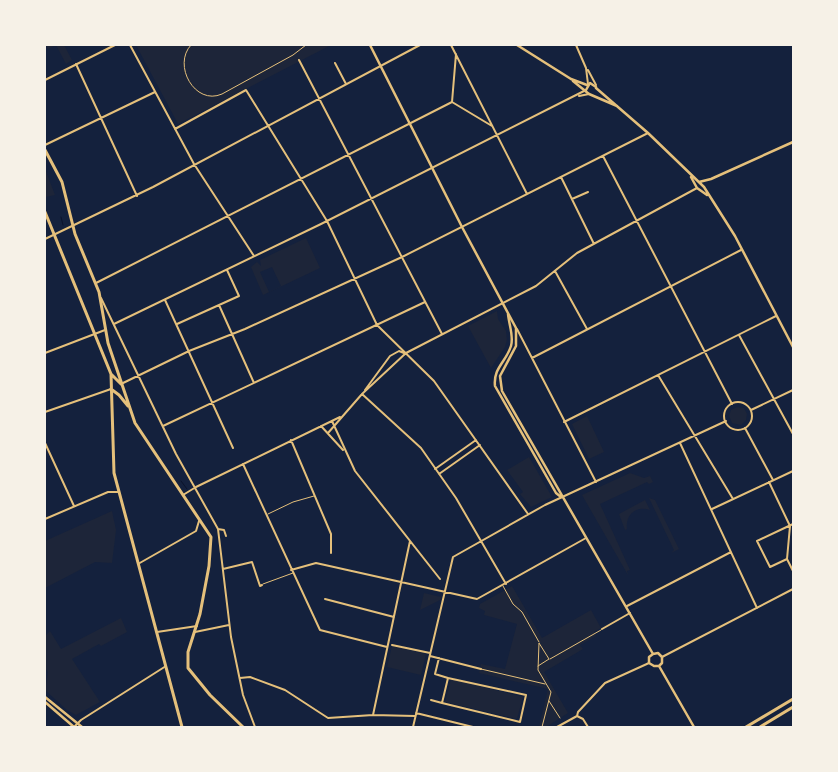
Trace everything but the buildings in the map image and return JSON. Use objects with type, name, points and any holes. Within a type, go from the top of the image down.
[{"type":"main road","points":[[45,150],[62,182],[72,226],[101,298],[105,330],[118,377],[131,411],[138,427],[211,537],[212,545],[197,626],[187,658],[188,668],[210,695],[243,727]]},
{"type":"main road","points":[[45,212],[110,374],[114,473],[182,727]]},
{"type":"main road","points":[[110,374],[121,384]]},
{"type":"main road","points":[[111,389],[119,394],[131,411]]},
{"type":"main road","points":[[746,727],[793,700]]},
{"type":"main road","points":[[760,727],[793,707]]},
{"type":"street","points":[[45,80],[115,45]]},
{"type":"street","points":[[130,45],[194,164],[254,257]]},
{"type":"street","points":[[191,45],[184,58],[185,72],[194,87],[203,95],[210,97],[222,94],[296,54],[306,45]]},
{"type":"street","points":[[370,45],[462,227],[596,482]]},
{"type":"street","points":[[45,239],[137,196],[420,45]]},
{"type":"street","points":[[451,45],[527,194]]},
{"type":"street","points":[[517,45],[571,79],[589,94]]},
{"type":"street","points":[[576,45],[596,87]]},
{"type":"street","points":[[296,54],[442,334]]},
{"type":"street","points":[[452,102],[456,54]]},
{"type":"street","points":[[335,63],[346,84]]},
{"type":"street","points":[[76,64],[137,196]]},
{"type":"street","points":[[114,324],[327,221],[574,97],[586,90],[588,84],[586,68]]},
{"type":"street","points":[[571,79],[596,87],[648,132],[690,176],[701,184],[742,250],[793,347]]},
{"type":"street","points":[[593,94],[596,87]]},
{"type":"street","points":[[175,129],[246,90],[327,221],[377,325],[434,381],[528,514]]},
{"type":"street","points":[[45,145],[156,92]]},
{"type":"street","points":[[574,97],[593,94],[618,106]]},
{"type":"street","points":[[96,283],[452,102]]},
{"type":"street","points":[[452,102],[492,126]]},
{"type":"street","points":[[121,384],[189,351],[232,334],[402,257],[648,132]]},
{"type":"street","points":[[328,433],[362,394],[406,353],[536,286],[570,257],[636,222],[701,184],[793,142]]},
{"type":"street","points":[[603,156],[703,353],[732,404]]},
{"type":"street","points":[[690,176],[697,188],[707,195]]},
{"type":"street","points":[[561,177],[594,244]]},
{"type":"street","points":[[697,188],[711,179]]},
{"type":"street","points":[[572,199],[588,192]]},
{"type":"street","points":[[532,358],[742,250]]},
{"type":"street","points":[[177,324],[240,296],[227,270]]},
{"type":"street","points":[[555,271],[587,329]]},
{"type":"street","points":[[101,298],[180,463],[196,487],[218,529],[229,624],[243,695],[255,727]]},
{"type":"street","points":[[165,300],[213,402],[232,448]]},
{"type":"street","points":[[163,426],[425,302]]},
{"type":"street","points":[[219,305],[254,383]]},
{"type":"street","points":[[507,313],[512,341],[509,351],[496,369],[495,386],[556,493],[562,498]]},
{"type":"street","points":[[564,422],[776,316]]},
{"type":"street","points":[[516,328],[516,346],[501,372],[500,385],[560,491],[562,498],[653,654]]},
{"type":"street","points":[[45,353],[105,330]]},
{"type":"street","points":[[739,335],[793,434]]},
{"type":"street","points":[[362,394],[390,356],[399,352],[406,353]]},
{"type":"street","points":[[658,375],[733,499]]},
{"type":"street","points":[[45,412],[111,389]]},
{"type":"street","points":[[750,410],[793,390]]},
{"type":"street","points":[[362,394],[421,448],[480,541],[513,604],[522,612],[550,660]]},
{"type":"street","points":[[743,403],[750,410],[752,418],[745,428],[736,430],[726,421],[726,411],[732,404],[743,403]]},
{"type":"street","points":[[183,495],[342,416]]},
{"type":"street","points":[[332,421],[345,452],[362,480],[440,579]]},
{"type":"street","points":[[412,727],[453,557],[528,514],[726,421]]},
{"type":"street","points":[[321,426],[345,452]]},
{"type":"street","points":[[745,428],[774,480]]},
{"type":"street","points":[[291,440],[331,534],[331,553]]},
{"type":"street","points":[[435,469],[476,440]]},
{"type":"street","points":[[45,443],[74,506]]},
{"type":"street","points":[[680,443],[757,608]]},
{"type":"street","points":[[439,474],[480,445]]},
{"type":"street","points":[[243,464],[320,630],[387,647]]},
{"type":"street","points":[[711,510],[793,471]]},
{"type":"street","points":[[769,482],[791,525],[787,559],[793,571]]},
{"type":"street","points":[[45,519],[108,492],[119,492]]},
{"type":"street","points":[[268,514],[293,502],[315,496]]},
{"type":"street","points":[[138,564],[196,531],[199,519]]},
{"type":"street","points":[[787,559],[770,567],[757,541],[791,525]]},
{"type":"street","points":[[218,529],[224,530],[226,536]]},
{"type":"street","points":[[291,570],[316,564],[477,599],[586,538]]},
{"type":"street","points":[[373,715],[410,541]]},
{"type":"street","points":[[788,542],[793,543]]},
{"type":"street","points":[[626,607],[731,552]]},
{"type":"street","points":[[223,569],[252,562],[261,586],[292,573]]},
{"type":"street","points":[[662,657],[793,589]]},
{"type":"street","points":[[325,599],[394,617]]},
{"type":"street","points":[[538,666],[630,613]]},
{"type":"street","points":[[195,632],[229,624]]},
{"type":"street","points":[[157,632],[197,626]]},
{"type":"street","points":[[540,642],[538,666],[551,692],[542,727]]},
{"type":"street","points":[[392,645],[546,684]]},
{"type":"street","points":[[659,666],[654,666],[650,663],[649,657],[658,653],[662,657]]},
{"type":"street","points":[[659,666],[662,657]]},
{"type":"street","points":[[431,700],[520,722],[526,695],[435,674],[439,658]]},
{"type":"street","points":[[557,727],[577,716],[578,712],[605,683],[650,663]]},
{"type":"street","points":[[45,702],[74,727],[77,723],[166,666]]},
{"type":"street","points":[[659,666],[694,727]]},
{"type":"street","points":[[240,678],[250,676],[285,690],[328,718],[416,715],[472,727]]},
{"type":"street","points":[[442,702],[448,678]]},
{"type":"street","points":[[45,697],[82,727]]},
{"type":"street","points":[[549,700],[560,718]]},
{"type":"street","points":[[577,716],[583,719],[588,727]]},
{"type":"shaded area","points":[[46,45],[56,45],[48,49]]},
{"type":"shaded area","points":[[56,45],[64,45],[72,60],[66,64]]},
{"type":"shaded area","points":[[136,45],[331,45],[178,124]]},
{"type":"shaded area","points":[[45,169],[55,195],[46,197],[45,193]]},
{"type":"shaded area","points":[[306,238],[320,268],[263,295],[251,267],[257,262],[261,266],[260,260]],"holes":[[[272,267],[281,286],[269,292],[260,272]]]},
{"type":"shaded area","points":[[497,311],[498,319],[506,331],[507,340],[505,347],[491,368],[468,326]]},
{"type":"shaded area","points":[[737,407],[744,408],[747,414],[746,420],[741,425],[732,423],[729,416],[731,410]]},
{"type":"shaded area","points":[[587,416],[604,452],[589,459],[572,424]]},
{"type":"shaded area","points":[[529,457],[552,497],[531,507],[520,494],[523,492],[507,470]]},
{"type":"shaded area","points":[[630,473],[644,478],[650,476],[653,482],[649,484],[647,482],[600,504],[630,570],[627,571],[628,575],[582,495]]},
{"type":"shaded area","points":[[649,498],[655,500],[679,549],[671,553],[674,550]]},
{"type":"shaded area","points":[[645,500],[650,510],[640,509],[632,512],[628,519],[627,529],[625,530],[619,514]]},
{"type":"shaded area","points":[[112,511],[116,530],[112,563],[95,562],[45,588],[45,541]]},
{"type":"shaded area","points":[[512,586],[542,638],[591,610],[601,628],[594,632],[596,636],[580,645],[583,649],[544,672],[568,713],[546,727],[539,727],[548,689],[479,673],[481,664],[505,669],[517,624],[484,615],[485,611],[479,608],[480,604]]},
{"type":"shaded area","points":[[424,593],[441,597],[440,600],[420,610]]},
{"type":"shaded area","points":[[121,618],[127,632],[101,646],[99,644],[72,659],[100,702],[76,715],[67,710],[45,690],[48,672],[45,668],[45,636],[50,631],[61,649]]},
{"type":"shaded area","points":[[392,646],[426,654],[421,675],[387,667]]},
{"type":"shaded area","points":[[451,679],[523,697],[517,719],[445,702]]},
{"type":"waterway","points":[[61,217],[63,225]]},
{"type":"waterway","points":[[181,481],[187,489]]}]
